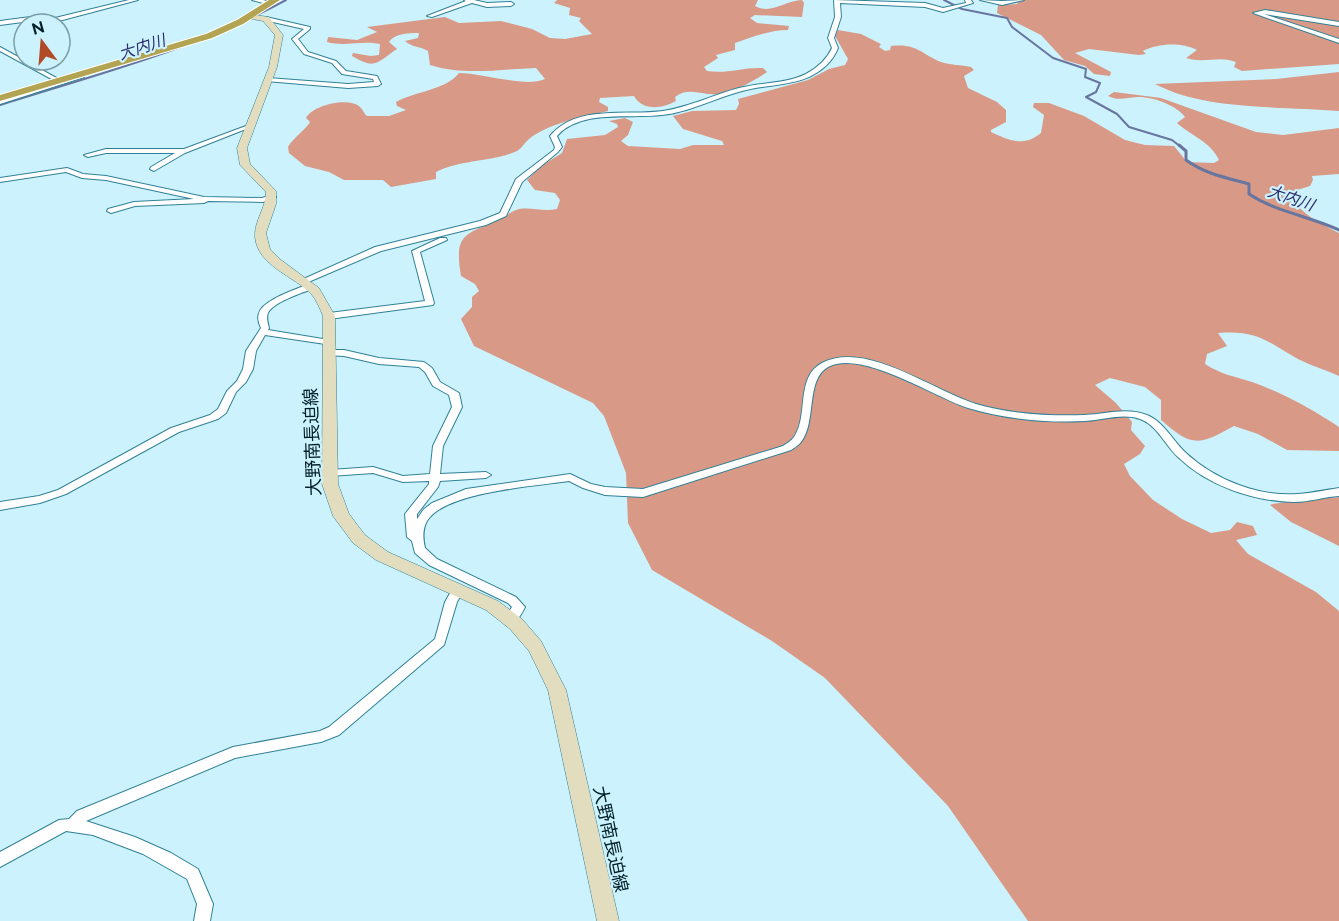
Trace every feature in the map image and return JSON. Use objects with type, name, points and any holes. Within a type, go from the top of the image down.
[{"type":"highway","points":[[0,100],[209,36],[258,17],[273,1]]},
{"type":"main road","points":[[258,17],[279,35],[268,80],[242,148],[245,165],[271,191],[272,197],[262,224],[261,241],[272,259],[307,284],[323,302],[329,316]]},
{"type":"main road","name":"大野南長迫線","points":[[329,316],[330,473],[334,502],[353,533],[367,546],[400,568],[457,591],[510,619],[533,642],[546,664],[556,690],[582,795],[608,921]]},
{"type":"street","points":[[0,23],[38,18],[56,20],[135,0]]},
{"type":"street","points":[[255,0],[273,1]]},
{"type":"street","points":[[0,506],[40,499],[62,492],[175,430],[214,417],[222,411],[232,391],[241,382],[248,369],[255,344],[264,332],[264,311],[307,284],[378,249],[472,226],[503,214],[519,181],[556,152],[559,147],[553,136],[555,132],[567,125],[600,116],[678,110],[744,89],[791,80],[812,73],[834,52],[835,48],[831,38],[838,17],[837,1],[936,6],[943,10],[968,4],[970,3],[968,0]]},
{"type":"street","points":[[983,0],[1002,3],[1021,0]]},
{"type":"street","points":[[430,16],[469,1],[500,6],[511,4]]},
{"type":"street","points":[[1339,24],[1256,13],[1339,40]]},
{"type":"street","points":[[258,17],[308,28],[296,39],[306,53],[334,62],[342,72],[349,75],[375,77],[378,84],[348,86],[268,80]]},
{"type":"street","points":[[1271,19],[1294,34],[1339,46]]},
{"type":"street","points":[[0,49],[59,81]]},
{"type":"street","points":[[0,100],[81,77],[77,75]]},
{"type":"street","points":[[154,170],[185,151],[248,128]]},
{"type":"street","points":[[88,154],[106,151],[185,151]]},
{"type":"street","points":[[0,180],[73,170],[82,176],[106,178],[210,200]]},
{"type":"street","points":[[111,211],[134,204],[263,200],[272,197]]},
{"type":"street","points":[[329,316],[430,303],[416,251],[473,228],[472,226]]},
{"type":"street","points":[[264,332],[379,361],[421,364],[429,370],[436,384],[454,393],[457,407],[438,446],[435,477],[430,492],[411,514],[412,536],[416,538]]},
{"type":"street","points":[[510,619],[519,607],[512,600],[434,562],[419,550],[416,538],[420,520],[430,510],[466,493],[570,477],[587,486],[605,491],[643,493],[787,448],[794,445],[802,434],[806,400],[822,365],[838,360],[870,364],[970,405],[1005,414],[1083,418],[1120,414],[1145,417],[1194,467],[1235,486],[1294,498],[1339,492]]},
{"type":"street","points":[[330,473],[363,469],[384,472],[403,479],[486,475]]},
{"type":"street","points":[[74,824],[82,815],[90,811],[234,753],[321,736],[334,731],[440,642],[446,629],[452,597],[457,591]]},
{"type":"street","points":[[0,860],[64,825],[74,824],[103,831],[193,874],[205,904],[202,921]]},
{"type":"shaded area","points":[[557,0],[758,0],[755,6],[767,9],[802,0],[804,3],[802,17],[755,15],[750,18],[757,23],[789,26],[788,30],[754,36],[735,43],[735,50],[716,55],[718,58],[704,67],[707,71],[714,72],[763,68],[767,72],[744,86],[718,94],[686,92],[675,97],[676,101],[659,107],[642,104],[634,96],[600,98],[599,102],[608,107],[608,111],[567,121],[546,129],[537,133],[515,152],[445,168],[436,172],[436,179],[391,187],[383,180],[344,180],[329,172],[305,166],[289,153],[290,144],[310,122],[306,118],[316,109],[324,106],[341,102],[356,104],[367,116],[389,116],[406,110],[397,106],[396,102],[439,87],[459,73],[526,82],[545,79],[536,68],[469,71],[430,65],[428,51],[405,41],[418,38],[419,33],[402,34],[395,37],[389,42],[397,49],[380,61],[371,64],[352,56],[353,53],[379,55],[380,44],[334,43],[327,42],[328,37],[357,40],[377,32],[367,27],[445,17],[459,23],[501,21],[532,29],[550,38],[565,39],[592,34],[579,21],[581,18],[569,15],[570,8],[554,3]]},
{"type":"shaded area","points":[[1014,0],[1339,0],[1339,64],[1242,71],[1234,67],[1236,62],[1229,60],[1186,58],[1197,50],[1170,44],[1156,46],[1143,51],[1146,54],[1139,55],[1089,49],[1075,53],[1111,72],[1110,76],[1094,74],[1085,66],[1064,60],[1041,35],[997,13],[998,5],[1018,4]]},
{"type":"shaded area","points":[[838,30],[861,34],[881,44],[879,47],[885,51],[890,50],[891,46],[907,46],[941,62],[971,67],[974,70],[964,76],[968,88],[997,102],[1006,110],[1006,122],[991,132],[1011,140],[1029,140],[1041,133],[1044,115],[1033,107],[1034,103],[1049,103],[1084,116],[1125,140],[1145,145],[1174,146],[1187,162],[1214,163],[1219,160],[1211,148],[1177,123],[1185,117],[1176,109],[1149,98],[1119,99],[1108,96],[1114,92],[1161,98],[1256,132],[1283,135],[1339,128],[1339,174],[1312,176],[1310,186],[1294,191],[1290,196],[1306,213],[1339,233],[1339,376],[1300,360],[1262,339],[1243,333],[1218,333],[1227,346],[1207,354],[1205,364],[1223,373],[1275,391],[1329,420],[1339,427],[1339,451],[1287,450],[1258,434],[1234,426],[1203,440],[1188,439],[1161,420],[1161,400],[1145,387],[1110,378],[1095,385],[1116,403],[1132,422],[1131,430],[1145,446],[1140,454],[1124,464],[1130,476],[1153,500],[1182,519],[1211,533],[1230,530],[1237,522],[1253,526],[1257,535],[1236,540],[1248,554],[1316,592],[1339,611],[1339,921],[1028,921],[948,806],[825,678],[772,641],[652,570],[628,523],[626,473],[604,416],[593,403],[474,346],[461,319],[472,307],[472,297],[479,291],[475,284],[461,276],[459,252],[461,244],[470,233],[516,210],[557,209],[560,200],[555,193],[535,190],[527,180],[541,166],[562,153],[567,139],[605,135],[618,127],[617,124],[609,121],[625,118],[633,122],[628,135],[621,141],[628,146],[680,149],[693,145],[724,145],[722,141],[683,129],[673,116],[692,111],[736,110],[739,104],[738,99],[808,80],[829,69],[845,65],[848,59],[835,36]]},
{"type":"shaded area","points":[[1339,72],[1339,111],[1221,103],[1175,93],[1155,84],[1276,79]]},
{"type":"shaded area","points":[[1339,497],[1339,546],[1291,522],[1270,505],[1291,501]]},
{"type":"waterway","name":"大内川","points":[[0,105],[182,47],[286,0]]},
{"type":"waterway","name":"大内川","points":[[944,0],[962,9],[1007,18],[1012,27],[1053,58],[1086,69],[1085,77],[1100,83],[1096,92],[1086,97],[1117,114],[1129,127],[1172,140],[1181,147]]},
{"type":"waterway","name":"大内川","points":[[1179,145],[1186,151],[1186,160],[1193,165],[1208,172],[1249,184],[1249,194],[1259,200],[1339,230]]}]
